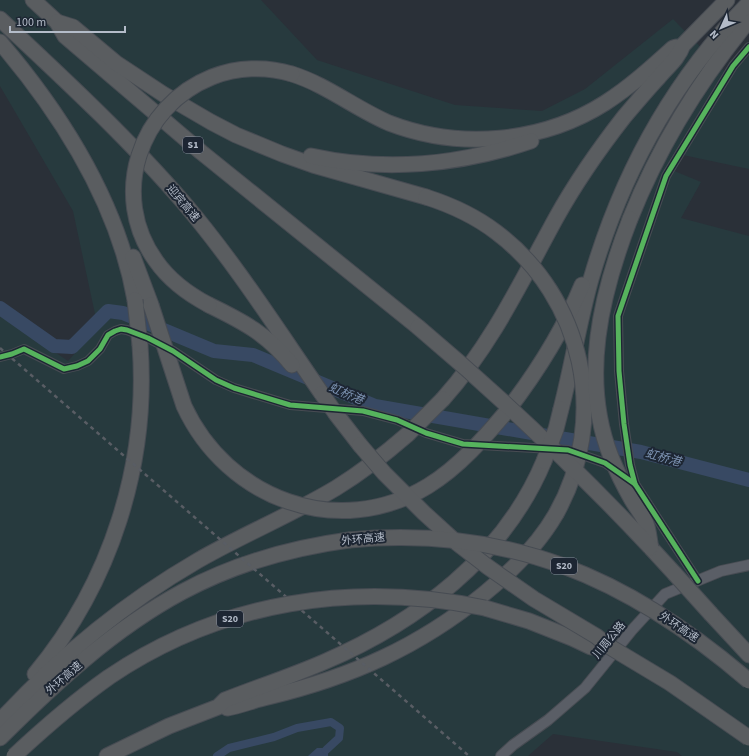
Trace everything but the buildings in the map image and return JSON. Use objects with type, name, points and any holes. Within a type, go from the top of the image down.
[{"type":"highway","name":"S1","points":[[33,0],[57,22],[65,36],[149,109],[418,327],[469,371],[600,494],[651,548]]},
{"type":"highway","points":[[3,717],[66,656],[98,628],[136,600],[197,561],[337,487],[373,462],[408,434],[443,399],[466,371],[492,335],[557,216],[589,165],[625,116],[644,92],[680,54],[683,45],[727,0]]},
{"type":"highway","points":[[107,756],[169,726],[218,706],[225,700],[300,672],[346,652],[394,626],[440,594],[474,564],[501,534],[523,501],[544,461],[556,429],[592,274],[605,234],[623,189],[657,124],[698,63],[728,25],[749,3]]},
{"type":"highway","name":"迎宾高速","points":[[0,19],[135,149],[184,203],[251,290],[336,414],[366,452],[403,494],[444,532],[488,567],[511,584],[596,636],[610,647]]},
{"type":"highway","points":[[749,20],[704,79],[674,126],[649,176],[630,219],[610,280],[599,328],[595,362],[595,389],[599,417],[608,450],[625,487],[645,521],[651,548],[749,655]]},
{"type":"highway","points":[[57,22],[73,27],[128,71],[187,109],[236,134],[282,154],[339,174],[426,197],[453,207],[483,222],[509,242],[531,264],[545,282],[557,301],[570,328],[582,372],[584,418],[583,434],[577,465],[566,494],[556,514],[538,542],[511,570],[488,591],[456,616],[414,642],[370,664],[323,682],[228,708],[218,706]]},
{"type":"highway","points":[[0,42],[43,98],[74,144],[102,197],[119,238],[135,300],[140,345],[141,403],[136,449],[127,496],[112,541],[93,585],[70,627],[42,666],[9,703],[3,717]]},
{"type":"highway","points":[[322,394],[310,388],[284,355],[265,336],[248,325],[189,293],[170,278],[155,260],[146,244],[139,228],[134,205],[135,169],[142,146],[147,136],[159,116],[176,98],[195,84],[216,75],[251,68],[263,69],[292,74],[309,80],[376,117],[421,133],[452,138],[484,139],[516,136],[546,129],[576,118],[604,104],[634,82],[673,48],[683,45]]},
{"type":"highway","points":[[282,154],[295,152],[331,160],[372,164],[434,163],[474,157],[514,147],[537,139],[546,129]]},
{"type":"highway","points":[[119,238],[128,246],[151,305],[181,399],[204,442],[223,462],[244,480],[268,494],[295,503],[322,509],[349,510],[377,506],[403,498],[428,486],[449,470],[471,450],[507,411],[527,384],[546,356],[566,321],[583,283],[592,274]]},
{"type":"highway","name":"外环高速","points":[[0,738],[48,692],[108,642],[144,615],[182,592],[222,573],[264,558],[307,546],[349,540],[395,537],[440,538],[498,547],[549,560],[611,586],[650,607],[704,645],[749,681]]},
{"type":"highway","name":"S20","points":[[14,756],[52,721],[90,691],[149,653],[191,633],[234,617],[302,602],[332,598],[370,596],[393,596],[439,600],[485,608],[529,621],[591,647],[610,647]]},
{"type":"highway","points":[[610,647],[682,691],[749,738]]},
{"type":"street","points":[[698,581],[635,484],[630,465],[624,424],[619,371],[618,316],[666,176],[733,66],[749,47]]},
{"type":"street","points":[[0,357],[24,349],[64,368],[77,366],[88,361],[100,349],[108,335],[115,331],[127,330],[154,341],[173,351],[216,380],[290,405],[363,411],[397,420],[426,433],[463,444],[568,450],[605,463],[635,484]]},
{"type":"street","name":"川周公路","points":[[501,756],[513,745],[548,720],[585,688],[632,630],[665,594],[721,571],[749,565]]},
{"type":"green space","points":[[0,0],[261,0],[317,60],[455,105],[542,111],[585,89],[673,19],[725,72],[667,168],[701,182],[681,218],[749,236],[749,756],[682,756],[677,752],[553,734],[528,756],[0,756],[0,315],[68,361],[98,328],[73,211],[0,86]]},
{"type":"green space","points":[[749,54],[749,169],[683,155],[705,109]]},
{"type":"water","points":[[317,748],[323,748],[328,752],[328,756],[308,756]]},
{"type":"waterway","name":"虹桥港","points":[[0,308],[54,346],[72,347],[108,311],[123,313],[214,351],[253,355],[375,406],[641,452],[749,480]]},
{"type":"waterway","points":[[217,756],[229,748],[274,737],[297,728],[331,722],[340,728],[339,738],[326,750]]},
{"type":"railway","points":[[0,348],[469,756]]},
{"type":"cycle path","points":[[635,484],[630,465],[624,424],[619,371],[618,316],[666,176],[733,66],[749,47]]},
{"type":"cycle path","points":[[0,357],[24,349],[64,369],[77,366],[88,361],[100,349],[108,335],[121,329],[148,338],[173,351],[216,380],[234,388],[290,405],[363,411],[397,420],[426,433],[463,444],[568,450],[605,463],[635,484],[698,581]]}]
